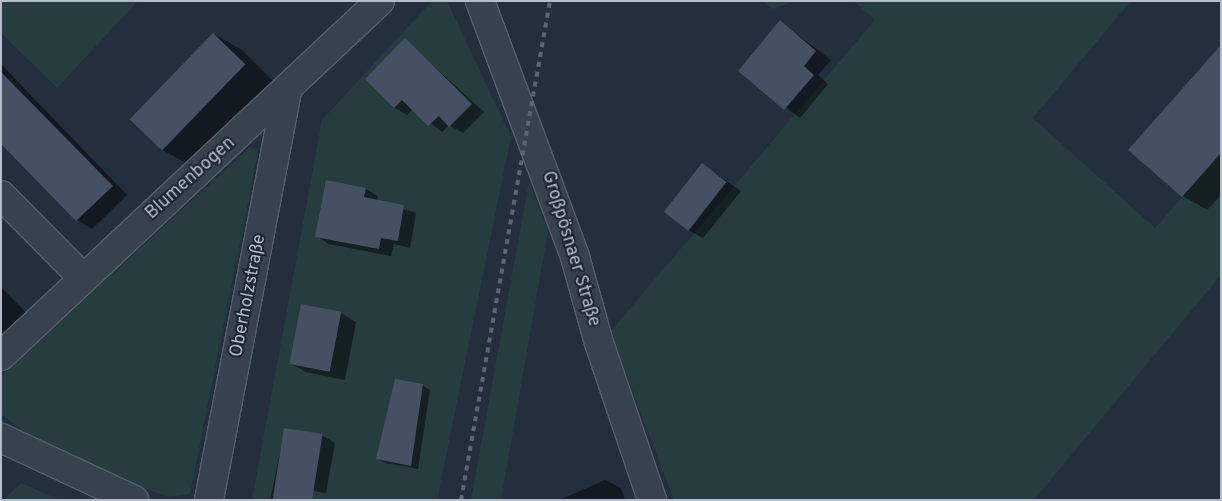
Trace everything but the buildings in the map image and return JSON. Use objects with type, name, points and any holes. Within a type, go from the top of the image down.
[{"type":"street","name":"Blumenbogen","points":[[1,356],[82,278],[287,92],[380,1]]},
{"type":"street","name":"Großpösnaer Straße","points":[[480,1],[575,257],[599,343],[652,500]]},
{"type":"street","name":"Oberholzstraße","points":[[208,500],[287,92]]},
{"type":"street","points":[[1,195],[82,278]]},
{"type":"street","points":[[4,447],[134,500]]},
{"type":"green space","points":[[1,1],[138,1],[57,88],[1,33]]},
{"type":"green space","points":[[432,1],[447,1],[511,137],[437,500],[252,500],[322,120]]},
{"type":"green space","points":[[761,1],[796,1],[773,9]]},
{"type":"green space","points":[[854,1],[1131,1],[1033,118],[1155,228],[1221,153],[1221,275],[1034,500],[674,500],[610,332],[875,20]]},
{"type":"green space","points":[[250,147],[258,153],[190,494],[169,497],[102,474],[27,434],[1,414],[1,377]]},
{"type":"green space","points":[[529,182],[548,231],[501,500],[471,500]]},
{"type":"green space","points":[[21,483],[60,500],[3,500]]},
{"type":"railway","points":[[461,500],[550,1]]}]
